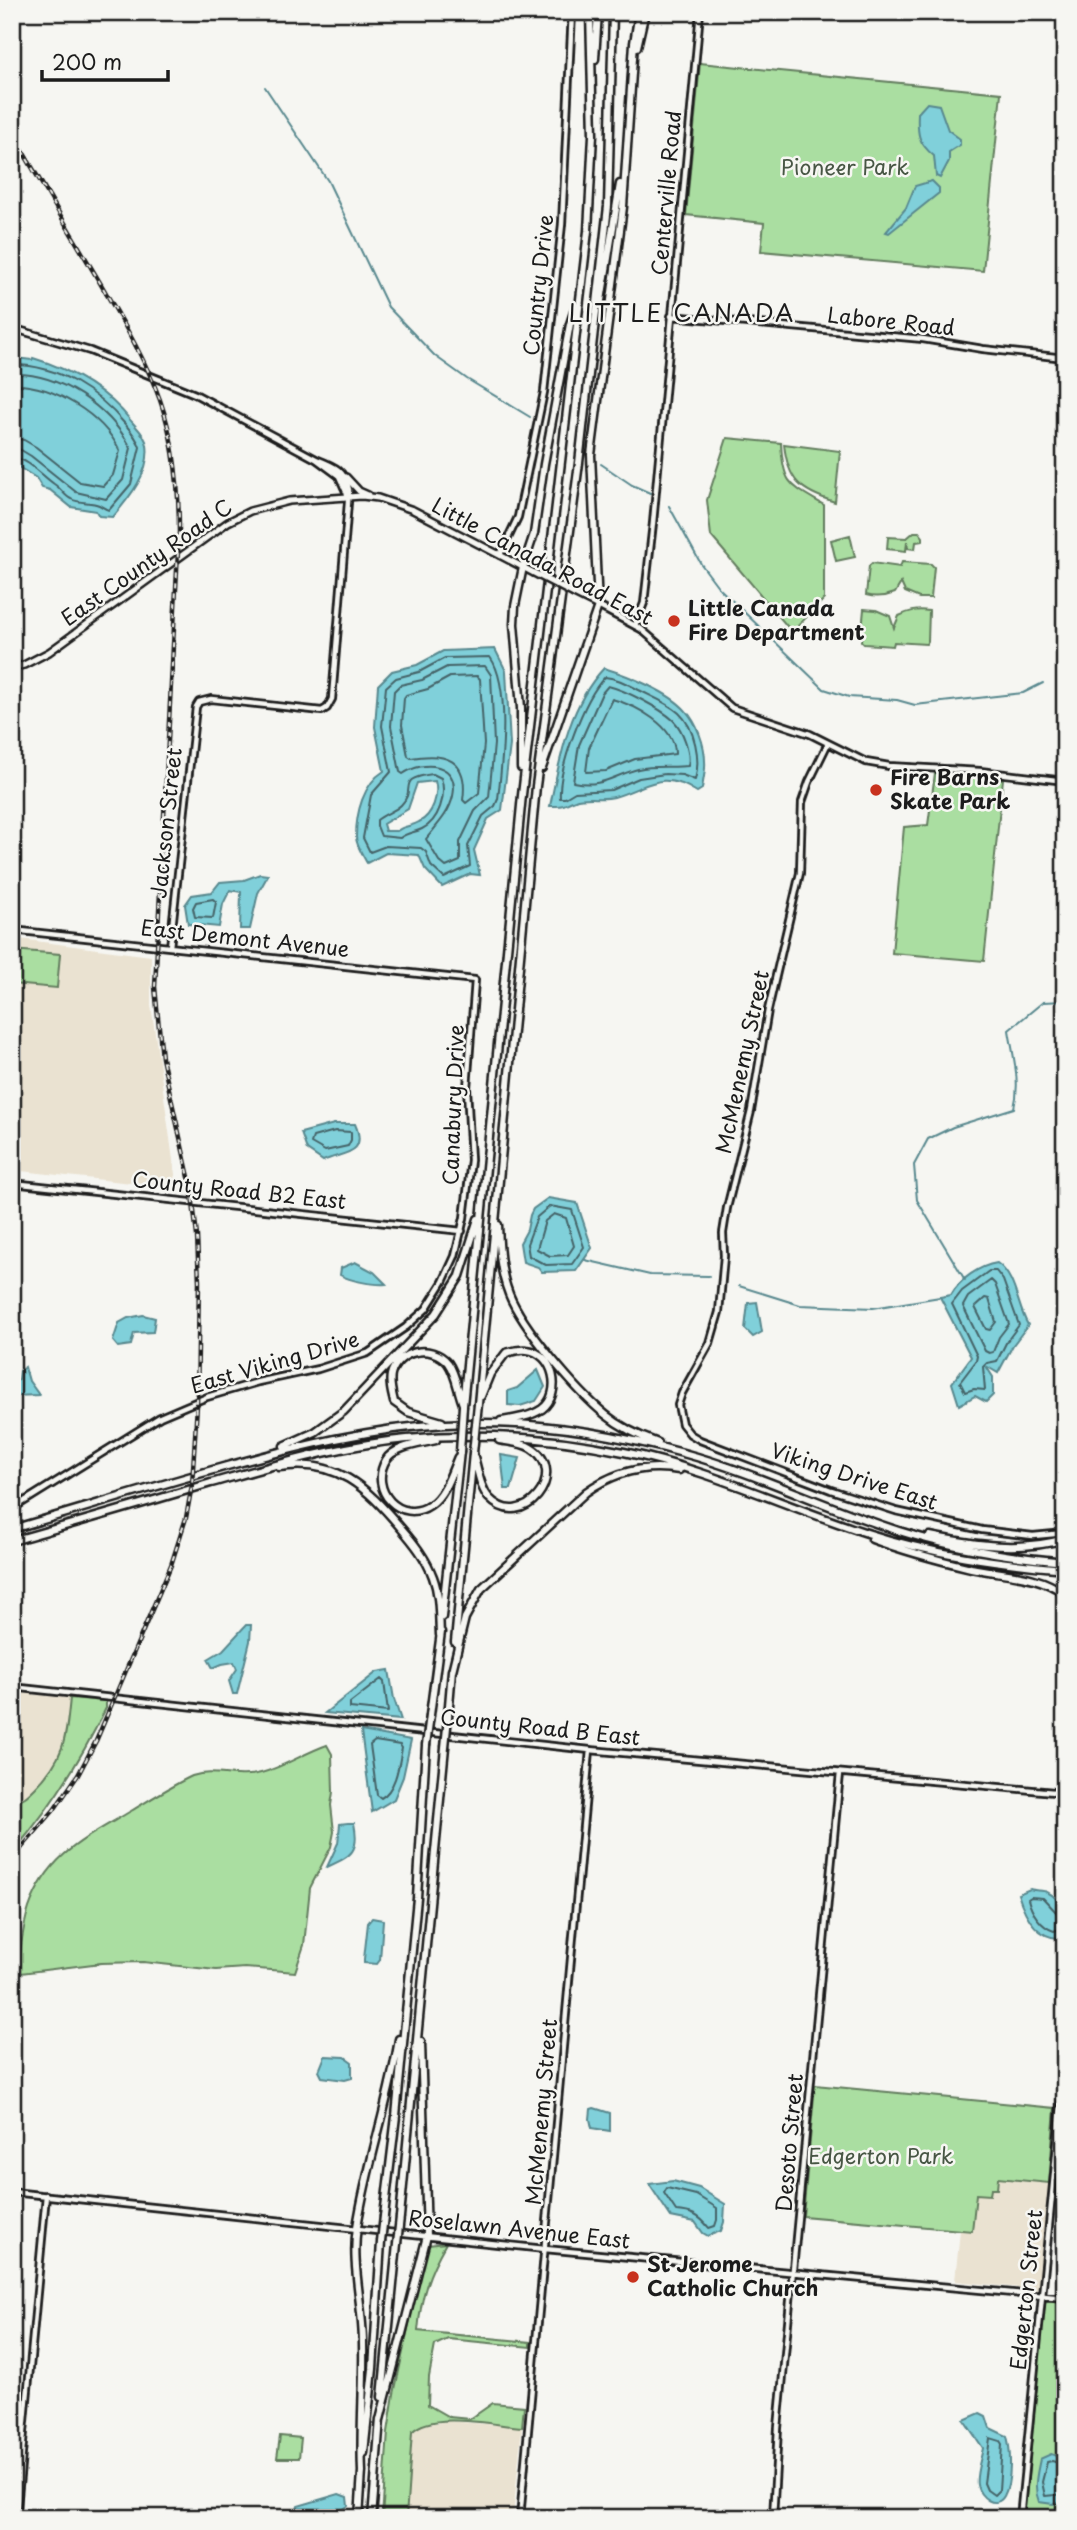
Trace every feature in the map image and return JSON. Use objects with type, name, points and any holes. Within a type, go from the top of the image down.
[{"type":"highway","points":[[590,12],[593,89]]},
{"type":"highway","points":[[359,2516],[373,2369],[381,2242],[417,1898],[426,1745],[450,1562],[522,795],[588,231],[598,12]]},
{"type":"highway","points":[[374,2518],[380,2420],[536,786],[608,206],[613,12]]},
{"type":"highway","points":[[536,786],[598,606],[591,455],[620,229],[639,12]]},
{"type":"highway","points":[[633,66],[645,12]]},
{"type":"highway","points":[[589,372],[626,147]]},
{"type":"highway","points":[[522,795],[521,708],[514,624],[523,567],[534,534],[545,453],[570,324],[580,294]]},
{"type":"highway","points":[[497,1199],[501,1268],[508,1293],[525,1324],[586,1396],[607,1416],[629,1431],[676,1451]]},
{"type":"highway","points":[[238,1463],[301,1439],[325,1426],[344,1411],[436,1314],[448,1297],[465,1266],[481,1211]]},
{"type":"highway","points":[[447,1424],[416,1415],[394,1402],[390,1385],[398,1361],[425,1350],[439,1356],[447,1362],[452,1371],[463,1405]]},
{"type":"highway","points":[[478,1404],[490,1374],[506,1353],[528,1350],[542,1357],[551,1370],[555,1385],[548,1404],[532,1414],[488,1423]]},
{"type":"highway","points":[[12,1530],[339,1436],[378,1430],[488,1423],[585,1432],[676,1451],[726,1466],[900,1531],[980,1552],[1065,1562]]},
{"type":"highway","points":[[446,1436],[400,1449],[386,1460],[381,1479],[385,1497],[396,1507],[406,1510],[419,1510],[431,1504],[439,1496],[459,1454]]},
{"type":"highway","points":[[473,1454],[483,1488],[495,1503],[519,1508],[533,1502],[543,1490],[545,1471],[538,1454],[526,1446],[483,1436]]},
{"type":"highway","points":[[12,1541],[342,1448],[405,1439],[483,1436],[592,1446],[646,1457],[704,1474],[868,1534],[939,1553],[1065,1569]]},
{"type":"highway","points":[[246,1473],[283,1466],[315,1467],[342,1474],[365,1488],[417,1547],[428,1565],[438,1595],[440,1635]]},
{"type":"highway","points":[[452,1671],[465,1618],[481,1589],[586,1492],[616,1475],[644,1468],[670,1468],[704,1474]]},
{"type":"highway","points":[[822,1517],[876,1541],[975,1569],[1040,1580],[1065,1594]]},
{"type":"highway","points":[[900,1531],[1003,1546],[1037,1545],[1065,1539]]},
{"type":"highway","points":[[362,2472],[360,2439],[363,2344],[357,2284],[356,2229],[391,2085],[406,2006]]},
{"type":"highway","points":[[380,2420],[427,2236],[421,2009]]},
{"type":"main road","points":[[346,477],[359,491],[378,498]]},
{"type":"main road","name":"Little Canada Road East","points":[[348,497],[378,498],[413,510],[598,606]]},
{"type":"main road","name":"East County Road C","points":[[12,668],[24,666],[49,652],[239,516],[289,501],[348,497]]},
{"type":"street","name":"Country Drive","points":[[500,555],[518,517],[544,392],[561,229],[572,12]]},
{"type":"street","name":"Centerville Road","points":[[635,626],[644,603],[700,12]]},
{"type":"street","name":"Labore Road","points":[[671,316],[923,339],[1065,358]]},
{"type":"street","points":[[12,328],[57,341],[180,387],[336,467],[346,477],[348,497]]},
{"type":"street","points":[[316,459],[339,476],[348,497]]},
{"type":"street","name":"Jackson Street","points":[[170,947],[195,707],[198,702],[211,699],[314,711],[327,708],[332,699],[348,497]]},
{"type":"street","name":"Little Canada Road East","points":[[598,606],[635,626],[732,708],[796,729],[866,762],[1065,781]]},
{"type":"street","name":"McMenemy Street","points":[[686,1387],[710,1343],[719,1312],[727,1208],[751,1111],[768,1010],[800,873],[802,802],[808,782],[828,743]]},
{"type":"street","name":"East Demont Avenue","points":[[12,930],[475,980]]},
{"type":"street","name":"Canabury Drive","points":[[462,1231],[471,1160],[467,1088],[475,980]]},
{"type":"street","name":"County Road B2 East","points":[[12,1182],[462,1231]]},
{"type":"street","name":"East Viking Drive","points":[[12,1509],[160,1417],[206,1397],[318,1369],[368,1353],[406,1327],[426,1309],[455,1256],[462,1231]]},
{"type":"street","name":"Viking Drive East","points":[[686,1387],[680,1399],[680,1418],[690,1434],[700,1440],[831,1490],[897,1511],[982,1530],[1033,1536],[1065,1533]]},
{"type":"street","name":"County Road B East","points":[[12,1687],[590,1750],[1065,1793]]},
{"type":"street","name":"McMenemy Street","points":[[520,2518],[590,1750]]},
{"type":"street","name":"Desoto Street","points":[[773,2518],[778,2428],[840,1772]]},
{"type":"street","name":"Edgerton Street","points":[[1020,2518],[1065,2064]]},
{"type":"street","name":"Roselawn Avenue East","points":[[12,2192],[545,2249],[1065,2298]]},
{"type":"street","points":[[16,2518],[46,2195]]},
{"type":"shaded area","points":[[12,938],[151,956],[151,1005],[177,1188],[12,1170]]},
{"type":"shaded area","points":[[12,1692],[70,1698],[66,1740],[52,1771],[22,1800],[12,1802]]},
{"type":"shaded area","points":[[998,2178],[1049,2183],[1039,2290],[955,2281],[960,2230],[972,2231],[976,2194],[991,2189]]},
{"type":"shaded area","points":[[449,2421],[522,2427],[513,2518],[406,2518],[412,2432],[419,2425]]},
{"type":"green space","name":"Pioneer Park","points":[[700,63],[1001,93],[983,271],[761,251],[764,223],[686,215]]},
{"type":"green space","points":[[727,438],[781,443],[784,468],[790,482],[824,505],[824,599],[792,632],[711,536],[707,500]]},
{"type":"green space","points":[[784,444],[840,451],[835,502],[813,494],[798,483],[789,467]]},
{"type":"green space","points":[[914,532],[919,532],[923,537],[923,541],[916,542],[915,549],[908,548],[907,541],[906,551],[887,549],[888,537],[907,538]]},
{"type":"green space","points":[[850,535],[855,557],[836,561],[831,540]]},
{"type":"green space","points":[[902,562],[931,564],[934,567],[931,598],[919,598],[905,592],[901,583],[895,593],[877,597],[866,595],[869,566],[872,563],[900,567]]},
{"type":"green space","points":[[864,609],[876,610],[890,616],[894,628],[899,616],[913,611],[929,611],[928,641],[926,644],[894,642],[893,646],[864,644],[861,641]]},
{"type":"green space","points":[[935,773],[1003,779],[984,961],[892,953],[904,827],[928,825]]},
{"type":"green space","points":[[12,950],[60,954],[57,988],[12,984]]},
{"type":"green space","points":[[70,1698],[106,1701],[106,1708],[64,1784],[12,1853],[12,1802],[22,1799],[32,1791],[53,1767],[65,1736]]},
{"type":"green space","points":[[327,1745],[332,1754],[331,1805],[334,1832],[331,1847],[310,1888],[304,1945],[295,1972],[245,1968],[216,1970],[143,1962],[101,1963],[21,1973],[17,1971],[25,1923],[37,1889],[70,1849],[192,1776],[209,1773],[261,1773]]},
{"type":"green space","name":"Edgerton Park","points":[[815,2085],[1055,2108],[1049,2183],[998,2178],[997,2189],[991,2189],[990,2195],[976,2194],[972,2231],[803,2216]]},
{"type":"green space","points":[[446,2243],[426,2286],[418,2331],[530,2342],[530,2347],[448,2339],[435,2345],[429,2377],[428,2405],[449,2417],[470,2419],[493,2403],[524,2406],[522,2427],[464,2421],[433,2422],[421,2426],[412,2432],[406,2518],[382,2518],[388,2432],[394,2394],[425,2249],[428,2245]]},
{"type":"green space","points":[[1045,2299],[1065,2301],[1065,2518],[1024,2518]]},
{"type":"green space","points":[[280,2436],[301,2438],[299,2458],[277,2458]]},
{"type":"water","points":[[927,103],[939,105],[948,130],[960,139],[960,145],[949,152],[949,161],[940,178],[936,176],[934,156],[925,147],[918,132],[918,113]]},
{"type":"water","points":[[932,181],[939,188],[939,193],[889,233],[886,232],[906,208],[915,186]]},
{"type":"water","points":[[33,358],[88,382],[122,410],[143,435],[147,445],[146,465],[132,493],[113,517],[99,516],[96,511],[71,507],[50,490],[42,488],[36,478],[12,463],[12,360]]},
{"type":"water","points":[[495,649],[506,671],[510,745],[502,810],[488,819],[474,850],[480,875],[470,874],[442,887],[425,869],[419,855],[386,853],[367,863],[356,837],[362,800],[371,783],[384,771],[375,727],[378,685],[392,671],[417,665],[443,651]],"holes":[[[435,781],[434,804],[424,819],[397,831],[385,831],[383,824],[408,809],[417,783]]]},
{"type":"water","points":[[604,668],[659,691],[686,711],[700,734],[704,748],[702,789],[697,792],[674,782],[655,782],[614,797],[579,799],[550,806],[562,751],[574,715],[582,698]]},
{"type":"water","points":[[260,874],[268,875],[258,893],[250,929],[240,929],[241,892],[230,890],[223,904],[219,927],[188,924],[185,905],[192,895],[212,892],[220,882],[244,880]]},
{"type":"water","points":[[334,1124],[355,1124],[358,1142],[351,1151],[323,1161],[307,1150],[301,1133]]},
{"type":"water","points":[[548,1198],[577,1203],[592,1248],[576,1271],[542,1272],[538,1267],[523,1262],[520,1243],[527,1230],[530,1215],[533,1209]]},
{"type":"water","points":[[355,1262],[374,1272],[386,1284],[362,1282],[340,1275],[341,1268]]},
{"type":"water","points":[[997,1263],[1012,1283],[1028,1325],[1013,1345],[998,1373],[986,1366],[993,1377],[993,1395],[986,1402],[975,1396],[959,1405],[952,1383],[971,1357],[940,1297],[951,1295],[959,1284],[977,1270]]},
{"type":"water","points":[[757,1302],[762,1332],[753,1337],[745,1329],[748,1303]]},
{"type":"water","points":[[143,1315],[155,1318],[153,1332],[134,1333],[131,1345],[118,1347],[113,1341],[119,1323]]},
{"type":"water","points":[[25,1367],[29,1381],[39,1395],[13,1396],[12,1385],[19,1379],[20,1371]]},
{"type":"water","points":[[538,1370],[545,1387],[536,1401],[520,1406],[508,1405],[508,1391],[517,1388]]},
{"type":"water","points":[[501,1455],[520,1458],[511,1489],[505,1489]]},
{"type":"water","points":[[246,1625],[251,1625],[250,1641],[237,1694],[233,1694],[229,1681],[237,1669],[234,1662],[213,1668],[208,1659],[223,1650]]},
{"type":"water","points":[[389,1670],[401,1720],[325,1713],[377,1672]]},
{"type":"water","points":[[361,1731],[411,1740],[403,1777],[394,1799],[372,1812]]},
{"type":"water","points":[[354,1823],[356,1840],[352,1851],[327,1867],[338,1843],[340,1824]]},
{"type":"water","points":[[1030,1889],[1053,1895],[1060,1905],[1064,1927],[1058,1938],[1050,1937],[1037,1929],[1027,1916],[1018,1894]]},
{"type":"water","points":[[372,1918],[383,1920],[380,1960],[377,1964],[364,1963],[368,1923]]},
{"type":"water","points":[[325,2056],[345,2057],[352,2062],[352,2078],[345,2080],[322,2077],[319,2071]]},
{"type":"water","points":[[591,2109],[610,2113],[610,2131],[592,2128]]},
{"type":"water","points":[[673,2181],[699,2188],[725,2204],[721,2231],[708,2236],[695,2222],[671,2217],[649,2184]]},
{"type":"water","points":[[980,2413],[986,2416],[990,2428],[1007,2436],[1010,2466],[1007,2490],[997,2502],[988,2500],[978,2489],[977,2477],[983,2448],[964,2420]]},
{"type":"water","points":[[1051,2454],[1065,2459],[1065,2500],[1053,2504],[1039,2502],[1036,2486],[1040,2459]]},
{"type":"water","points":[[339,2494],[347,2497],[348,2506],[337,2512],[315,2516],[297,2510],[298,2506]]},
{"type":"waterway","points":[[265,87],[328,181],[388,307],[435,356],[530,417]]},
{"type":"waterway","points":[[601,464],[632,485],[650,493]]},
{"type":"waterway","points":[[669,506],[701,564],[719,588],[824,689],[849,697],[897,700],[915,705],[1023,693],[1043,683]]},
{"type":"waterway","points":[[965,1280],[917,1200],[914,1165],[928,1139],[953,1127],[1014,1108],[1017,1079],[1009,1030],[1043,1002],[1065,1001]]},
{"type":"waterway","points":[[585,1260],[650,1275],[709,1276]]},
{"type":"waterway","points":[[739,1286],[800,1305],[873,1308],[940,1297]]},
{"type":"waterway","points":[[12,1986],[21,1973]]},
{"type":"railway","points":[[12,133],[140,354],[160,400],[173,449],[179,532],[155,987],[162,1058],[191,1186],[199,1282],[197,1405],[192,1485],[186,1518],[171,1565],[96,1741],[78,1775],[54,1810],[12,1859]]},
{"type":"place","name":"Little Canada Fire Department","points":[[674,621]]},
{"type":"place","name":"Fire Barns Skate Park","points":[[876,790]]},
{"type":"place","name":"St Jerome Catholic Church","points":[[633,2277]]},
{"type":"district","name":"LITTLE CANADA","points":[[682,314]]}]
